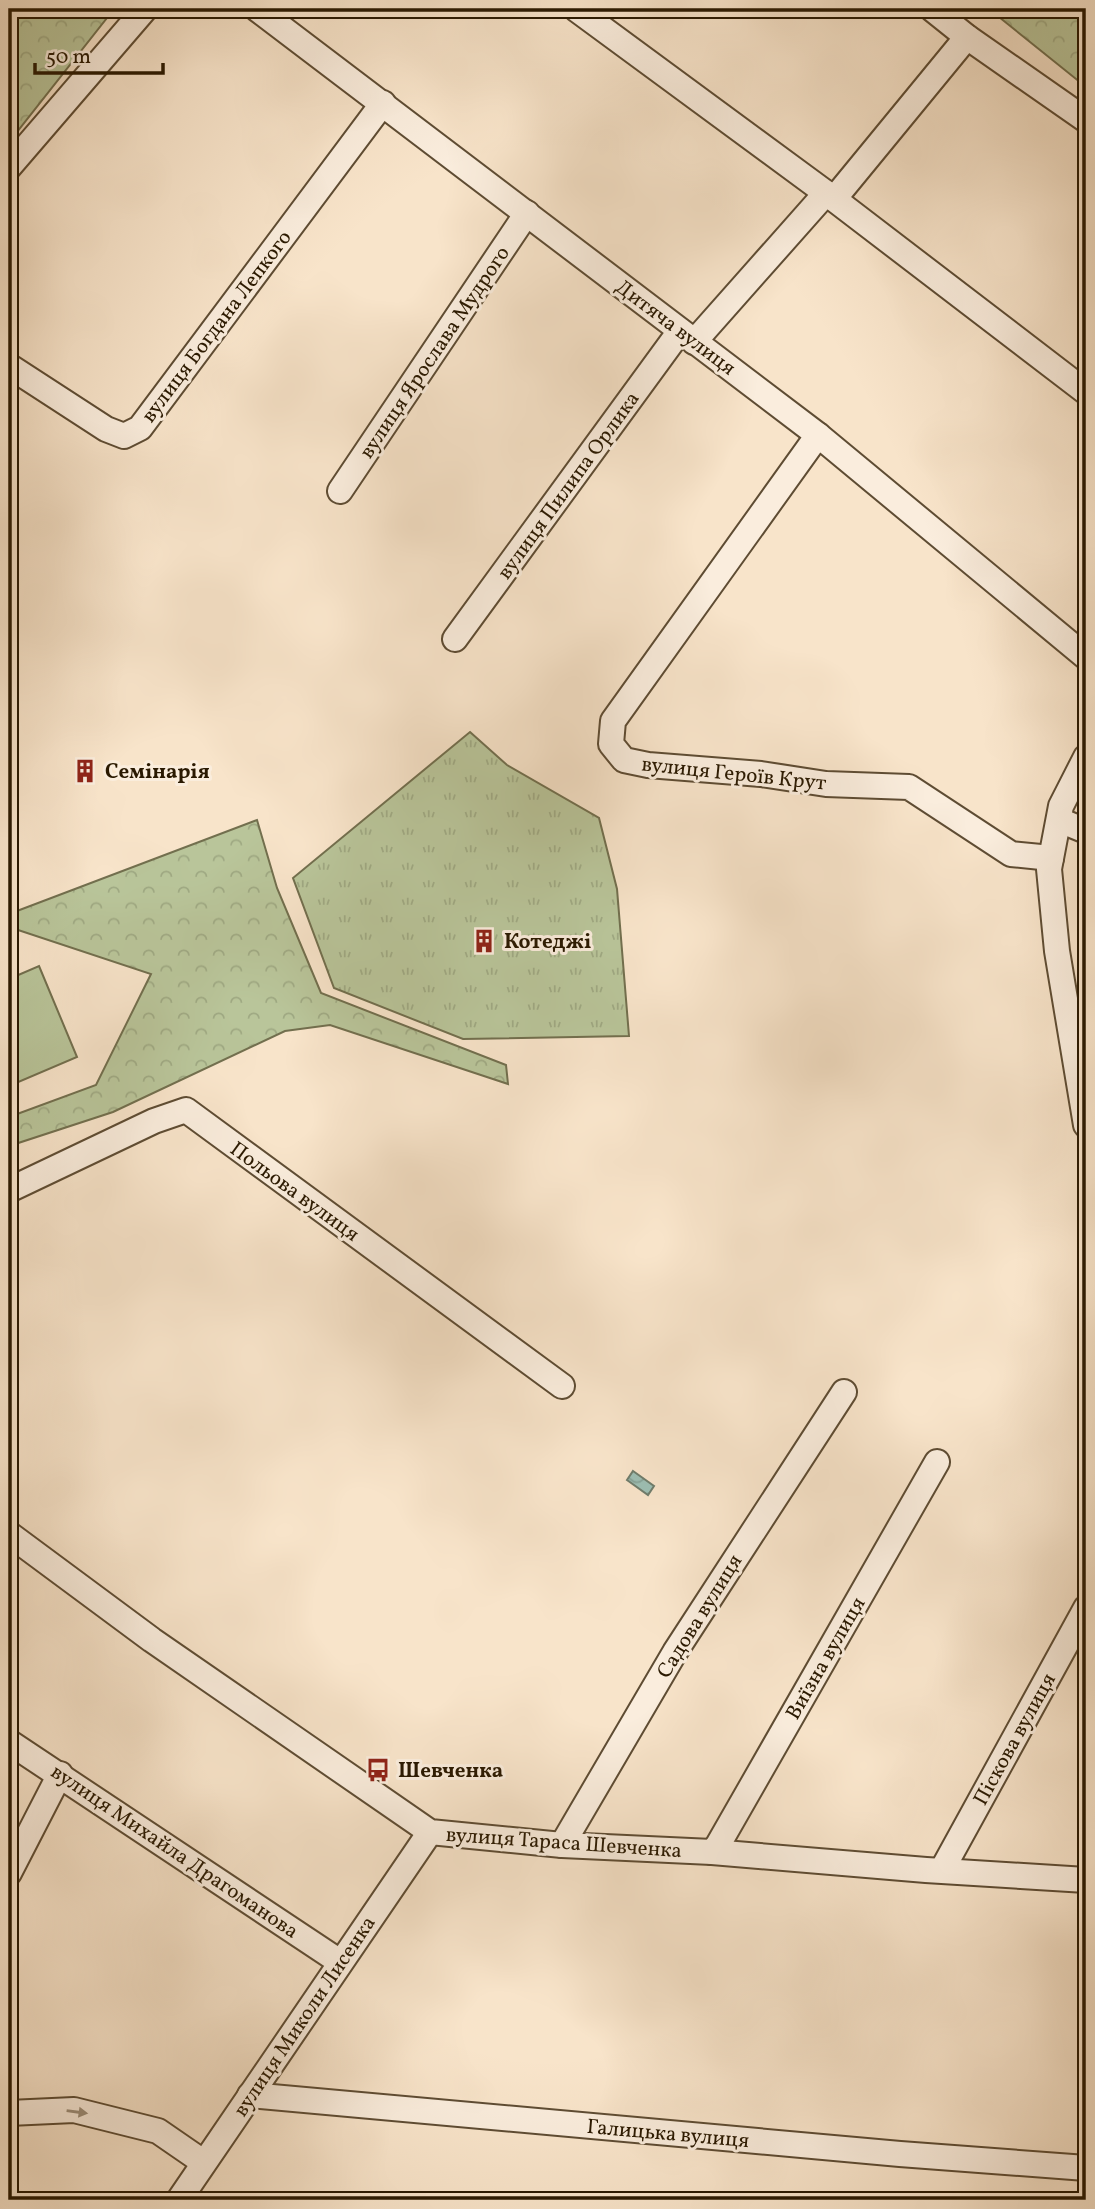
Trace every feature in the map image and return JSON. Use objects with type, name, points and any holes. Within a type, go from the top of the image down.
[{"type":"street","points":[[9,167],[145,9]]},
{"type":"street","name":"Дитяча вулиця","points":[[257,9],[818,435],[1086,657]]},
{"type":"street","points":[[576,9],[830,196],[1086,392]]},
{"type":"street","points":[[932,9],[967,37],[1086,120]]},
{"type":"street","name":"вулиця Пилипа Орлика","points":[[455,639],[687,336],[830,196],[967,37]]},
{"type":"street","name":"вулиця Богдана Лепкого","points":[[9,366],[106,429],[124,436],[140,428],[383,103]]},
{"type":"street","name":"вулиця Ярослава Мудрого","points":[[340,491],[527,213]]},
{"type":"street","name":"вулиця Героїв Крут","points":[[818,435],[613,721],[611,744],[624,760],[648,765],[761,774],[826,783],[909,788],[1011,854],[1051,858]]},
{"type":"street","points":[[1086,757],[1061,806],[1049,869],[1057,951],[1086,1125]]},
{"type":"street","points":[[1059,820],[1086,831]]},
{"type":"street","name":"Польова вулиця","points":[[9,1191],[154,1121],[186,1110],[562,1386]]},
{"type":"street","name":"Садова вулиця","points":[[562,1845],[675,1652],[844,1392]]},
{"type":"street","name":"Виїзна вулиця","points":[[712,1852],[937,1462]]},
{"type":"street","name":"вулиця Тараса Шевченка","points":[[9,1534],[152,1640],[430,1832],[562,1845],[712,1852],[1086,1880]]},
{"type":"street","name":"Піскова вулиця","points":[[942,1870],[1086,1608]]},
{"type":"street","name":"вулиця Михайла Драгоманова","points":[[9,1742],[340,1962]]},
{"type":"street","points":[[9,1873],[60,1774]]},
{"type":"street","name":"вулиця Миколи Лисенка","points":[[179,2200],[430,1832]]},
{"type":"street","name":"Галицька вулиця","points":[[250,2095],[900,2154],[1086,2168]]},
{"type":"street","points":[[9,2113],[74,2110],[158,2131],[203,2162]]},
{"type":"green space","points":[[9,9],[114,9],[9,142]]},
{"type":"green space","points":[[989,9],[1086,9],[1086,87]]},
{"type":"green space","points":[[470,732],[507,765],[599,818],[617,889],[629,1036],[463,1039],[334,988],[293,878]]},
{"type":"green space","points":[[257,820],[277,888],[321,993],[506,1065],[508,1084],[330,1025],[285,1031],[113,1112],[9,1146],[9,1117],[96,1085],[151,974],[9,927],[9,914]]},
{"type":"green space","points":[[39,966],[77,1057],[9,1086],[9,979]]},
{"type":"water","points":[[633,1471],[654,1486],[648,1495],[627,1480]]},
{"type":"place","name":"Семінарія","points":[[85,771]]},
{"type":"place","name":"Котеджі","points":[[484,941]]},
{"type":"place","name":"Шевченка","points":[[378,1770]]}]
